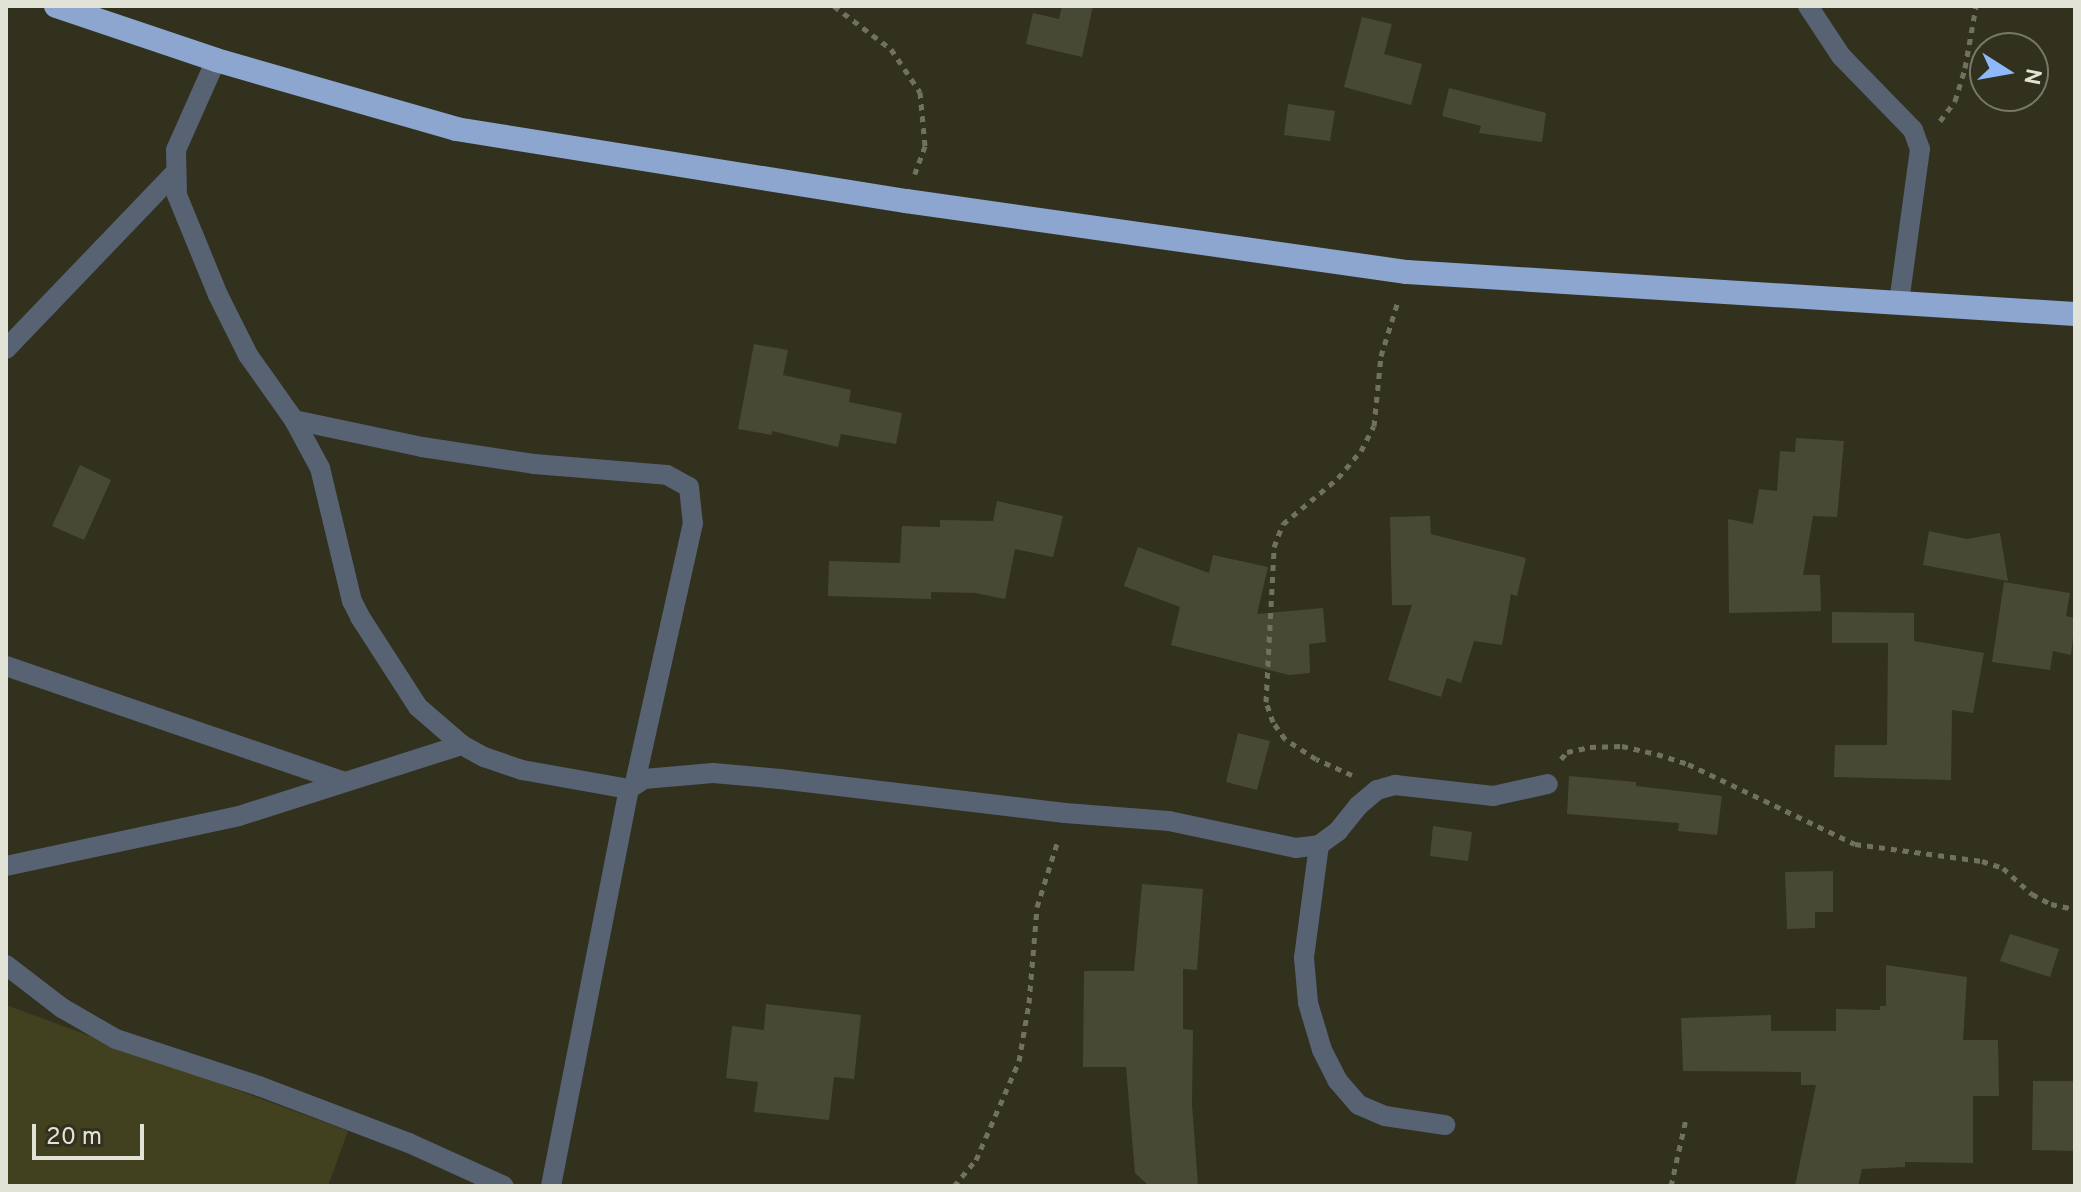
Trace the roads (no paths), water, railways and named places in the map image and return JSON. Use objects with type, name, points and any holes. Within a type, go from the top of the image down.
[{"type":"highway","points":[[56,6],[216,60],[456,129],[906,201],[1407,272],[2075,314]]},
{"type":"street","points":[[1808,6],[1841,56],[1913,130],[1920,149],[1899,303]]},
{"type":"street","points":[[216,60],[176,150],[177,195],[224,307],[248,355],[294,420],[323,478],[352,601],[360,617],[418,707],[462,745],[484,757],[522,770],[632,786],[644,779],[713,773],[1065,813],[1169,821],[1296,848],[1319,845],[1338,831],[1358,806],[1377,790],[1395,785],[1493,796],[1548,784]]},
{"type":"street","points":[[6,349],[175,173]]},
{"type":"street","points":[[294,420],[422,447],[534,464],[667,475],[689,487],[693,523],[632,786],[556,1182]]},
{"type":"street","points":[[6,666],[345,782]]},
{"type":"street","points":[[6,866],[239,816],[462,745]]},
{"type":"street","points":[[1319,845],[1304,958],[1308,1003],[1322,1050],[1337,1080],[1359,1105],[1385,1116],[1445,1125]]},
{"type":"street","points":[[6,965],[62,1008],[116,1039],[259,1086],[396,1138],[504,1186]]}]
